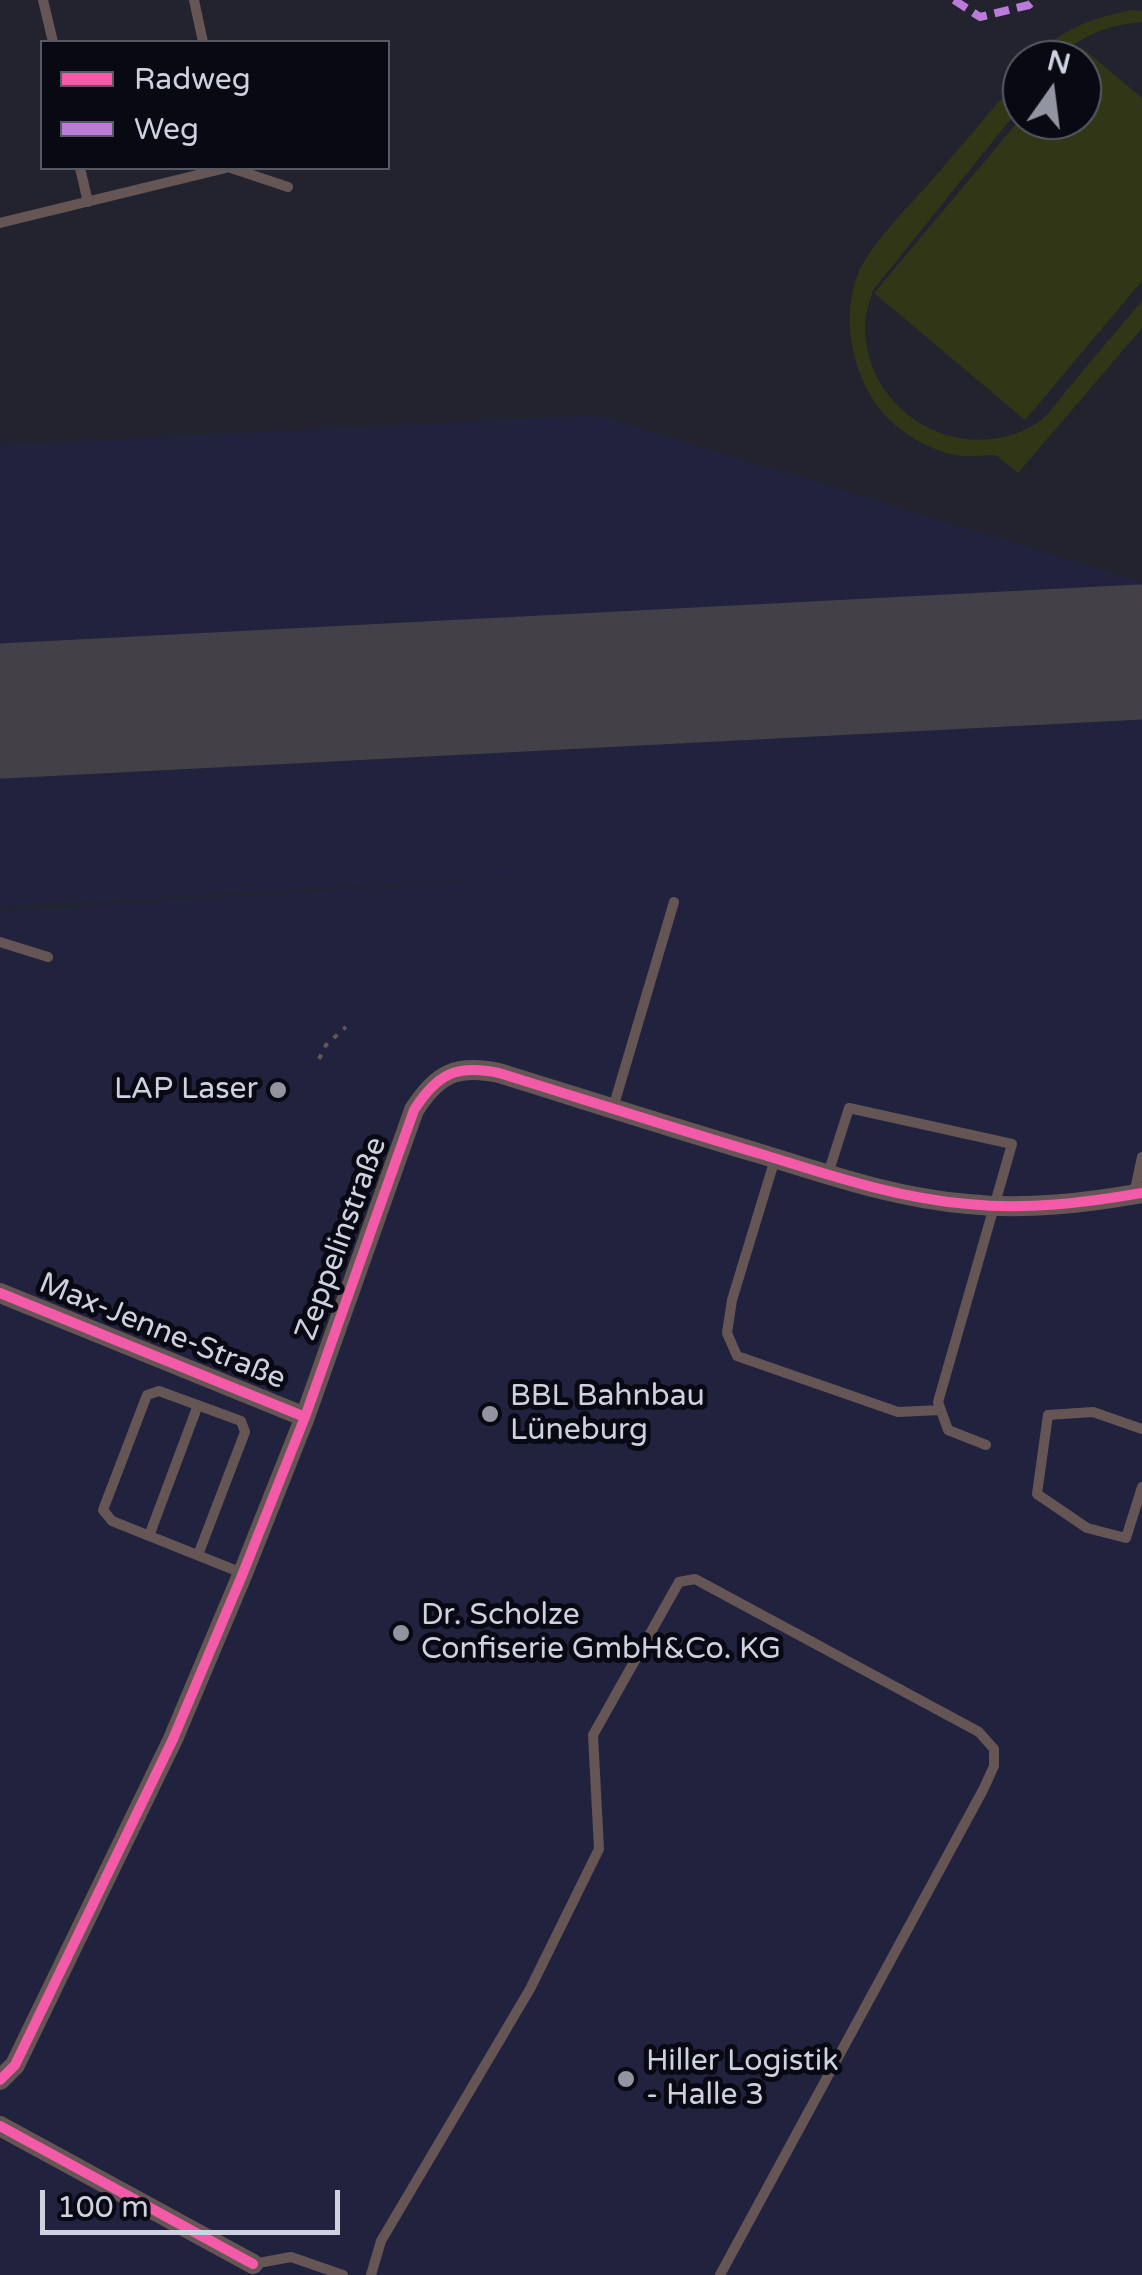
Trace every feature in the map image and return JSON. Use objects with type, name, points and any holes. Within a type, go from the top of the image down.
[{"type":"street","name":"Zeppelinstraße","points":[[0,2080],[15,2065],[166,1754],[305,1418],[414,1110],[428,1088],[447,1074],[472,1067],[827,1175],[910,1196],[994,1205],[1089,1202],[1138,1194]]},
{"type":"street","name":"Max-Jenne-Straße","points":[[0,1293],[305,1418]]},
{"type":"street","points":[[0,2126],[253,2264]]},
{"type":"lane","points":[[43,0],[52,40]]},
{"type":"lane","points":[[194,0],[203,40]]},
{"type":"lane","points":[[80,170],[88,202]]},
{"type":"lane","points":[[0,223],[221,170]]},
{"type":"lane","points":[[236,170],[288,186]]},
{"type":"lane","points":[[612,1109],[674,902]]},
{"type":"lane","points":[[0,942],[48,957]]},
{"type":"lane","points":[[827,1175],[849,1108],[1012,1144],[938,1402],[948,1430],[986,1446]]},
{"type":"lane","points":[[1138,1194],[1142,1157]]},
{"type":"lane","points":[[775,1159],[732,1300],[727,1333],[737,1356],[898,1412],[941,1410]]},
{"type":"lane","points":[[198,1555],[245,1432],[241,1421],[158,1391],[147,1395],[103,1510],[112,1521],[243,1573]]},
{"type":"lane","points":[[149,1536],[198,1405]]},
{"type":"lane","points":[[1142,1429],[1092,1412],[1048,1415],[1036,1494],[1086,1528],[1126,1538],[1142,1486]]},
{"type":"lane","points":[[371,2275],[381,2242],[530,1989],[599,1849],[593,1735],[680,1582],[695,1579],[979,1732],[994,1750],[994,1766],[983,1790],[720,2275]]},
{"type":"lane","points":[[253,2264],[291,2257],[342,2275]]},
{"type":"path","points":[[319,1059],[326,1045],[346,1028]]},
{"type":"shaded area","points":[[597,415],[1142,582],[1142,2275],[0,2275],[0,911],[631,870],[0,907],[0,445]]},
{"type":"green space","points":[[1142,11],[1142,22],[1096,32],[1083,40],[1055,40],[1078,26]]},
{"type":"green space","points":[[1102,65],[1142,98],[1142,281],[1025,420],[874,293],[1003,140],[1102,140]]},
{"type":"green space","points":[[1002,98],[1002,130],[873,290],[866,314],[870,359],[882,386],[901,408],[924,425],[951,436],[979,440],[1009,436],[1037,423],[1142,301],[1142,328],[1018,473],[996,455],[951,454],[928,446],[896,426],[872,398],[857,364],[850,307],[859,271],[892,225]]},
{"type":"runway","points":[[0,711],[1142,652]]},
{"type":"marked path","points":[[954,0],[980,17],[1029,5],[1035,0]]},
{"type":"cycle path","points":[[0,2080],[15,2065],[173,1739],[305,1417],[414,1110],[440,1080],[459,1071],[499,1073],[837,1177],[941,1201],[1034,1206],[1142,1193]]},
{"type":"cycle path","points":[[0,1293],[305,1417]]},
{"type":"cycle path","points":[[0,2126],[253,2264]]},
{"type":"place","name":"LAP Laser","points":[[278,1090]]},
{"type":"place","name":"BBL Bahnbau Lüneburg","points":[[490,1414]]},
{"type":"place","name":"Dr. Scholze Confiserie GmbH&Co. KG","points":[[401,1633]]},
{"type":"place","name":"Hiller Logistik - Halle 3","points":[[626,2079]]}]
